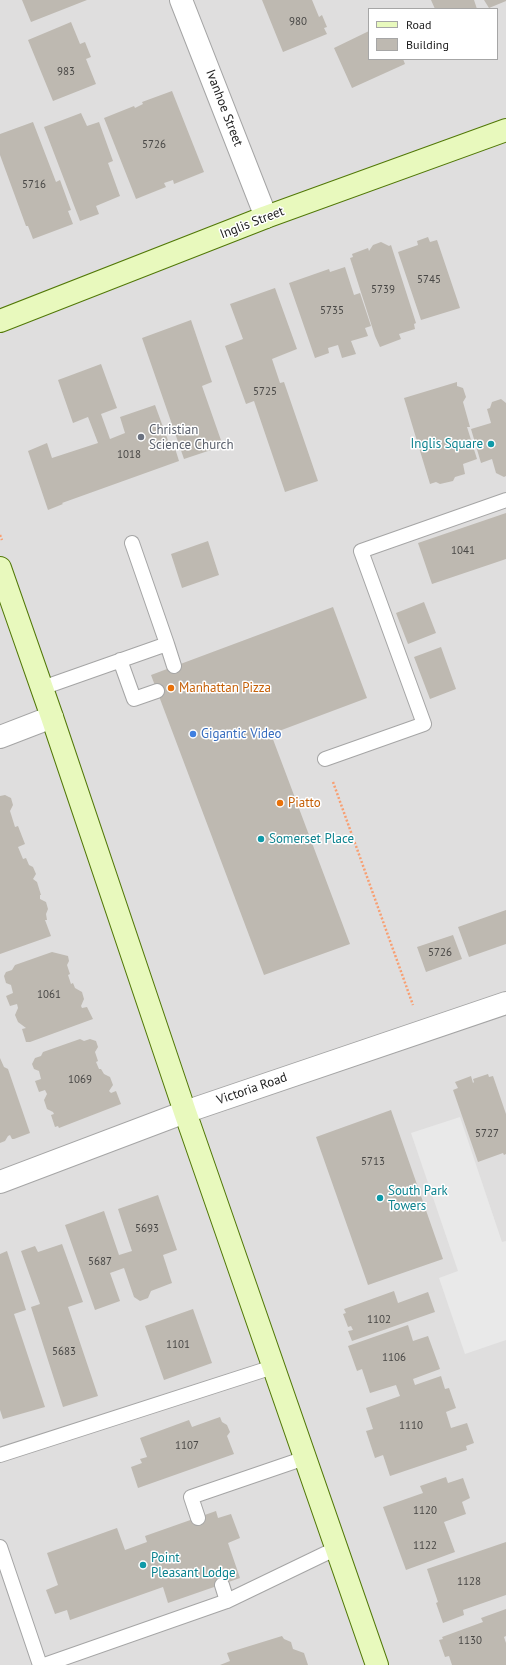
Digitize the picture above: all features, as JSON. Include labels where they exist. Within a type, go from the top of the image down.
[{"type":"street","name":"Ivanhoe Street","points":[[181,0],[266,217]]},
{"type":"street","name":"Inglis Street","points":[[0,321],[266,217],[506,130]]},
{"type":"street","points":[[0,568],[52,717],[185,1112],[377,1665]]},
{"type":"street","points":[[0,737],[52,717]]},
{"type":"street","name":"Victoria Road","points":[[0,1182],[185,1112],[506,1003]]},
{"type":"lane","points":[[325,759],[424,724],[361,551],[506,500]]},
{"type":"lane","points":[[132,544],[174,666]]},
{"type":"lane","points":[[42,688],[167,644]]},
{"type":"lane","points":[[120,660],[134,699],[157,691]]},
{"type":"lane","points":[[0,1455],[273,1367]]},
{"type":"lane","points":[[198,1518],[191,1497],[305,1458]]},
{"type":"lane","points":[[0,1547],[40,1665]]},
{"type":"lane","points":[[44,1665],[227,1601],[337,1548]]},
{"type":"lane","points":[[222,1585],[227,1601]]},
{"type":"path","points":[[325,759],[423,1032]]},
{"type":"shaded area","points":[[0,0],[506,0],[506,1665],[0,1665]]},
{"type":"shaded area","points":[[460,1117],[502,1242],[506,1241],[506,1340],[465,1354],[439,1278],[458,1271],[411,1133]]},
{"type":"building","points":[[22,0],[87,0],[31,22]]},
{"type":"building","points":[[262,0],[312,0],[319,17],[322,15],[327,27],[324,28],[327,34],[283,52]]},
{"type":"building","points":[[431,0],[474,0],[477,8],[435,8]]},
{"type":"building","points":[[484,0],[506,0],[506,1],[489,8]]},
{"type":"building","points":[[71,22],[80,44],[85,42],[91,57],[86,59],[96,84],[53,101],[28,40]]},
{"type":"building","points":[[368,31],[368,60],[403,60],[405,64],[352,88],[334,48]]},
{"type":"building","points":[[172,91],[204,172],[174,184],[173,180],[164,183],[166,187],[136,199],[104,118],[134,106],[135,108],[143,104],[142,102]]},
{"type":"building","points":[[81,113],[87,126],[99,122],[113,161],[108,163],[120,196],[96,206],[99,214],[80,221],[44,127]]},
{"type":"building","points":[[33,122],[56,182],[60,180],[71,210],[68,211],[73,224],[33,239],[28,226],[26,226],[0,155],[0,134]]},
{"type":"building","points":[[428,237],[430,242],[437,240],[460,308],[421,320],[398,252],[418,245],[417,241]]},
{"type":"building","points":[[381,242],[389,246],[391,245],[416,323],[414,324],[415,329],[399,334],[401,339],[380,347],[375,336],[350,258],[353,257],[352,254],[368,248],[369,251],[373,245]]},
{"type":"building","points":[[345,267],[354,295],[360,293],[371,326],[365,328],[368,336],[351,341],[356,354],[342,358],[338,345],[328,348],[329,353],[315,358],[289,283],[329,269],[330,272]]},
{"type":"building","points":[[275,288],[297,349],[272,359],[280,383],[284,382],[318,481],[285,492],[254,401],[246,404],[225,346],[243,339],[230,304]]},
{"type":"building","points":[[191,320],[212,382],[202,386],[223,446],[184,459],[142,338]]},
{"type":"building","name":"Christian Science Church","points":[[101,364],[117,408],[101,414],[110,439],[125,433],[120,417],[155,405],[170,446],[174,445],[179,461],[62,503],[63,504],[48,510],[28,451],[47,443],[52,458],[98,443],[88,417],[73,423],[58,380]]},
{"type":"building","points":[[457,382],[457,386],[463,388],[466,397],[463,402],[470,427],[467,427],[477,459],[463,464],[465,474],[455,477],[453,481],[440,484],[436,482],[430,484],[404,398]]},
{"type":"building","name":"Inglis Square","points":[[501,399],[506,403],[506,476],[504,477],[496,473],[492,459],[481,463],[471,429],[491,423],[487,409],[490,408],[492,402]]},
{"type":"building","points":[[506,513],[506,559],[432,584],[418,543]]},
{"type":"building","points":[[208,541],[219,575],[182,588],[171,554]]},
{"type":"building","points":[[424,602],[436,633],[408,644],[396,613]]},
{"type":"building","name":"Somerset Place","points":[[333,607],[367,698],[271,734],[350,944],[264,975],[151,675]]},
{"type":"building","points":[[441,647],[456,689],[430,699],[414,657]]},
{"type":"building","points":[[5,795],[11,798],[13,805],[10,811],[15,827],[18,826],[25,844],[18,847],[23,859],[26,858],[29,865],[33,867],[36,874],[33,879],[37,882],[41,895],[40,899],[46,902],[48,909],[46,914],[47,920],[45,920],[51,936],[0,954],[0,796]]},
{"type":"building","points":[[506,910],[506,944],[469,957],[458,927]]},
{"type":"building","points":[[453,935],[462,959],[426,972],[417,947]]},
{"type":"building","points":[[52,952],[68,956],[69,961],[67,965],[70,974],[68,975],[71,984],[73,983],[75,988],[82,992],[84,999],[81,1006],[82,1008],[87,1007],[93,1019],[30,1042],[26,1042],[22,1029],[26,1028],[18,1022],[15,1015],[18,1008],[17,1004],[10,1006],[6,996],[13,993],[11,985],[6,983],[4,976],[6,972],[12,970],[15,965]]},
{"type":"building","points":[[80,1039],[84,1041],[90,1039],[96,1041],[98,1047],[95,1052],[98,1061],[96,1062],[99,1069],[110,1077],[113,1085],[109,1091],[111,1093],[116,1091],[121,1104],[59,1128],[58,1126],[55,1127],[51,1115],[54,1114],[47,1109],[44,1100],[47,1094],[45,1090],[39,1092],[35,1081],[41,1079],[39,1071],[34,1069],[32,1064],[35,1058],[41,1056],[43,1052]]},
{"type":"building","points":[[0,1058],[4,1067],[8,1069],[30,1133],[14,1139],[12,1139],[10,1135],[5,1141],[0,1143]]},
{"type":"building","points":[[488,1074],[489,1077],[493,1076],[506,1114],[506,1154],[504,1155],[503,1153],[478,1162],[453,1090],[458,1088],[455,1082],[471,1076],[473,1083],[473,1079]]},
{"type":"building","name":"South Park Towers","points":[[391,1110],[443,1259],[368,1285],[316,1137]]},
{"type":"building","points":[[158,1195],[177,1250],[163,1255],[172,1283],[151,1291],[148,1298],[140,1301],[134,1297],[124,1268],[110,1273],[120,1301],[95,1310],[65,1225],[104,1211],[119,1255],[132,1251],[118,1209]]},
{"type":"building","points":[[62,1244],[83,1302],[68,1307],[98,1396],[63,1407],[31,1307],[40,1304],[21,1251],[35,1246],[38,1252]]},
{"type":"building","points":[[7,1251],[26,1310],[14,1314],[45,1407],[3,1419],[0,1410],[0,1254]]},
{"type":"building","points":[[394,1291],[398,1303],[428,1292],[435,1312],[352,1341],[348,1331],[353,1330],[351,1326],[348,1327],[343,1314],[346,1313],[344,1309]]},
{"type":"building","points":[[193,1309],[212,1363],[164,1380],[145,1326]]},
{"type":"building","points":[[408,1325],[413,1341],[428,1336],[440,1369],[413,1379],[415,1385],[441,1376],[445,1389],[449,1388],[456,1408],[446,1412],[451,1428],[467,1423],[474,1443],[466,1446],[467,1450],[390,1476],[383,1455],[375,1458],[366,1431],[373,1429],[366,1408],[400,1396],[396,1385],[370,1393],[362,1369],[357,1371],[348,1346]]},
{"type":"building","points":[[220,1417],[222,1422],[227,1425],[230,1432],[227,1436],[234,1454],[138,1488],[131,1467],[142,1463],[140,1459],[147,1457],[140,1438],[189,1420],[192,1427]]},
{"type":"building","points":[[446,1477],[448,1483],[463,1478],[470,1498],[462,1502],[466,1514],[444,1522],[455,1552],[406,1570],[383,1507],[423,1493],[420,1486]]},
{"type":"building","name":"Point Pleasant Lodge","points":[[216,1511],[218,1518],[231,1514],[240,1538],[228,1543],[240,1578],[168,1603],[163,1587],[70,1620],[67,1610],[55,1614],[46,1590],[58,1585],[47,1553],[117,1528],[125,1550],[147,1542],[145,1536]]},
{"type":"building","points":[[506,1542],[506,1595],[463,1610],[464,1615],[443,1623],[427,1569]]},
{"type":"building","points":[[506,1609],[506,1636],[504,1637],[506,1643],[506,1665],[452,1665],[449,1656],[445,1657],[439,1640],[443,1639],[442,1637],[483,1622],[481,1618]]},
{"type":"building","points":[[282,1636],[284,1639],[291,1642],[293,1649],[304,1653],[308,1665],[220,1665],[230,1661],[227,1653]]},
{"type":"place","name":"Christian Science Church","points":[[141,437]]},
{"type":"place","name":"Inglis Square","points":[[491,444]]},
{"type":"place","name":"Manhattan Pizza","points":[[171,688]]},
{"type":"place","name":"Gigantic Video","points":[[193,734]]},
{"type":"place","name":"Piatto","points":[[280,803]]},
{"type":"place","name":"Somerset Place","points":[[261,839]]},
{"type":"place","name":"South Park Towers","points":[[380,1198]]},
{"type":"place","name":"Point Pleasant Lodge","points":[[143,1565]]}]
